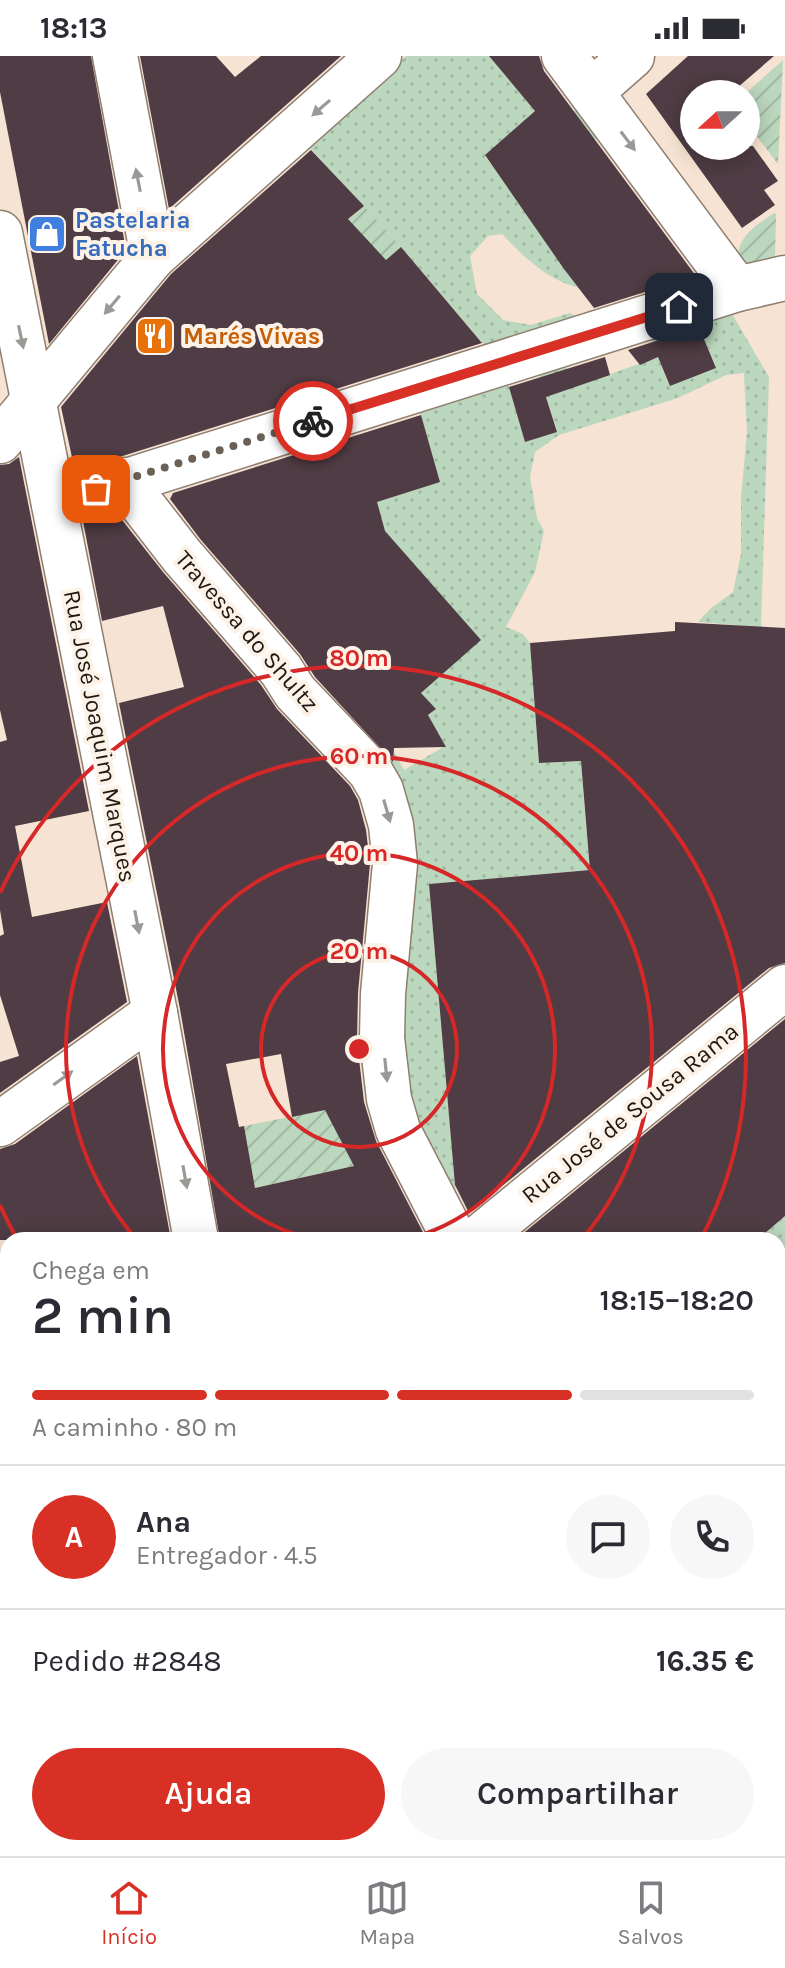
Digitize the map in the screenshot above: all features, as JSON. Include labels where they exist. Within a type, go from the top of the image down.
[{"type":"street","points":[[115,56],[153,257]]},
{"type":"street","points":[[0,441],[153,257],[379,56]]},
{"type":"street","points":[[564,56],[737,289]]},
{"type":"street","points":[[591,92],[632,56]]},
{"type":"street","name":"Rua José Joaquim Marques","points":[[0,233],[155,1013],[195,1232]]},
{"type":"street","points":[[54,504],[737,289],[785,278]]},
{"type":"street","name":"Travessa do Shultz","points":[[123,480],[197,558],[295,692],[370,771],[381,790],[391,825],[395,864],[383,994],[382,1038],[389,1099],[398,1130],[451,1232]]},
{"type":"street","name":"Rua José de Sousa Rama","points":[[486,1232],[785,987]]},
{"type":"street","points":[[0,1124],[155,1013]]},
{"type":"green space","points":[[406,56],[489,56],[535,111],[485,156],[492,166],[581,106],[602,134],[514,195],[579,288],[546,273],[502,234],[488,236],[470,256],[477,294],[503,320],[531,325],[570,313],[581,319],[486,347],[401,247],[307,145]]},
{"type":"green space","points":[[783,60],[778,164],[760,140],[760,81]]},
{"type":"green space","points":[[364,206],[401,247],[376,269],[343,223]]},
{"type":"green space","points":[[774,213],[775,258],[745,266],[738,257],[741,243],[750,231]]},
{"type":"green space","points":[[731,312],[769,377],[761,627],[698,622],[733,592],[741,554],[741,499],[747,432],[744,373],[726,375],[678,398],[559,435],[535,452],[530,477],[537,518],[544,531],[535,572],[506,627],[523,634],[530,643],[539,763],[581,761],[590,870],[429,884],[459,1229],[414,1147],[374,762],[393,750],[404,770],[445,746],[415,726],[435,710],[421,693],[461,657],[367,511],[377,502],[440,481],[419,409],[508,382],[525,442],[557,431],[539,373],[566,365],[574,387],[658,357],[670,386],[716,367],[700,330],[655,350],[652,339]]},
{"type":"green space","points":[[335,1108],[333,1125],[354,1166],[255,1188],[244,1126]]},
{"type":"green space","points":[[785,1216],[785,1232],[766,1232]]},
{"type":"building","points":[[0,56],[91,56],[126,250],[49,344],[0,92]]},
{"type":"building","points":[[140,56],[216,56],[235,77],[261,56],[341,56],[169,209]]},
{"type":"building","points":[[489,56],[539,56],[544,71],[696,276],[594,308],[485,155],[535,111]]},
{"type":"building","points":[[688,56],[774,56],[746,80],[680,80],[680,141],[646,94]]},
{"type":"building","points":[[311,150],[364,206],[348,219],[386,260],[401,247],[482,343],[75,471],[61,407],[171,274]]},
{"type":"building","points":[[760,156],[778,181],[764,190],[775,205],[742,228],[693,160],[760,160]]},
{"type":"building","points":[[699,327],[716,368],[670,386],[658,357],[640,365],[628,350]]},
{"type":"building","points":[[605,357],[610,375],[546,397],[557,432],[525,442],[509,387]]},
{"type":"building","points":[[421,415],[440,482],[377,502],[385,531],[481,640],[421,693],[436,709],[428,715],[446,747],[394,748],[393,762],[315,677],[300,654],[201,540],[170,499],[173,493]]},
{"type":"building","points":[[19,457],[89,811],[15,826],[32,917],[107,902],[127,1002],[0,1093],[0,1062],[19,1056],[0,995],[0,936],[4,934],[0,910],[0,742],[7,740],[0,710],[0,465],[9,464]]},
{"type":"building","points":[[115,511],[163,572],[261,685],[277,709],[350,786],[358,800],[370,864],[358,993],[357,1041],[364,1102],[376,1141],[423,1232],[219,1232],[180,1009],[119,703],[184,687],[163,606],[102,621],[83,521]],"holes":[[[281,1054],[292,1117],[325,1110],[354,1166],[255,1188],[244,1126],[239,1127],[226,1064]]]},
{"type":"building","points":[[675,622],[785,628],[785,963],[769,968],[469,1213],[455,1185],[429,884],[590,870],[581,761],[539,763],[530,643],[675,631]]},
{"type":"building","points":[[785,1019],[785,1216],[766,1232],[525,1232]]},
{"type":"building","points":[[137,1056],[170,1232],[0,1232],[0,1149],[15,1144]]},
{"type":"way so far","points":[[96,489],[313,421]]},
{"type":"place","name":"Pastelaria Fatucha","points":[[47,234]]},
{"type":"place","name":"Marés Vivas","points":[[155,336]]},
{"type":"route","points":[[313,421],[679,307]]}]
